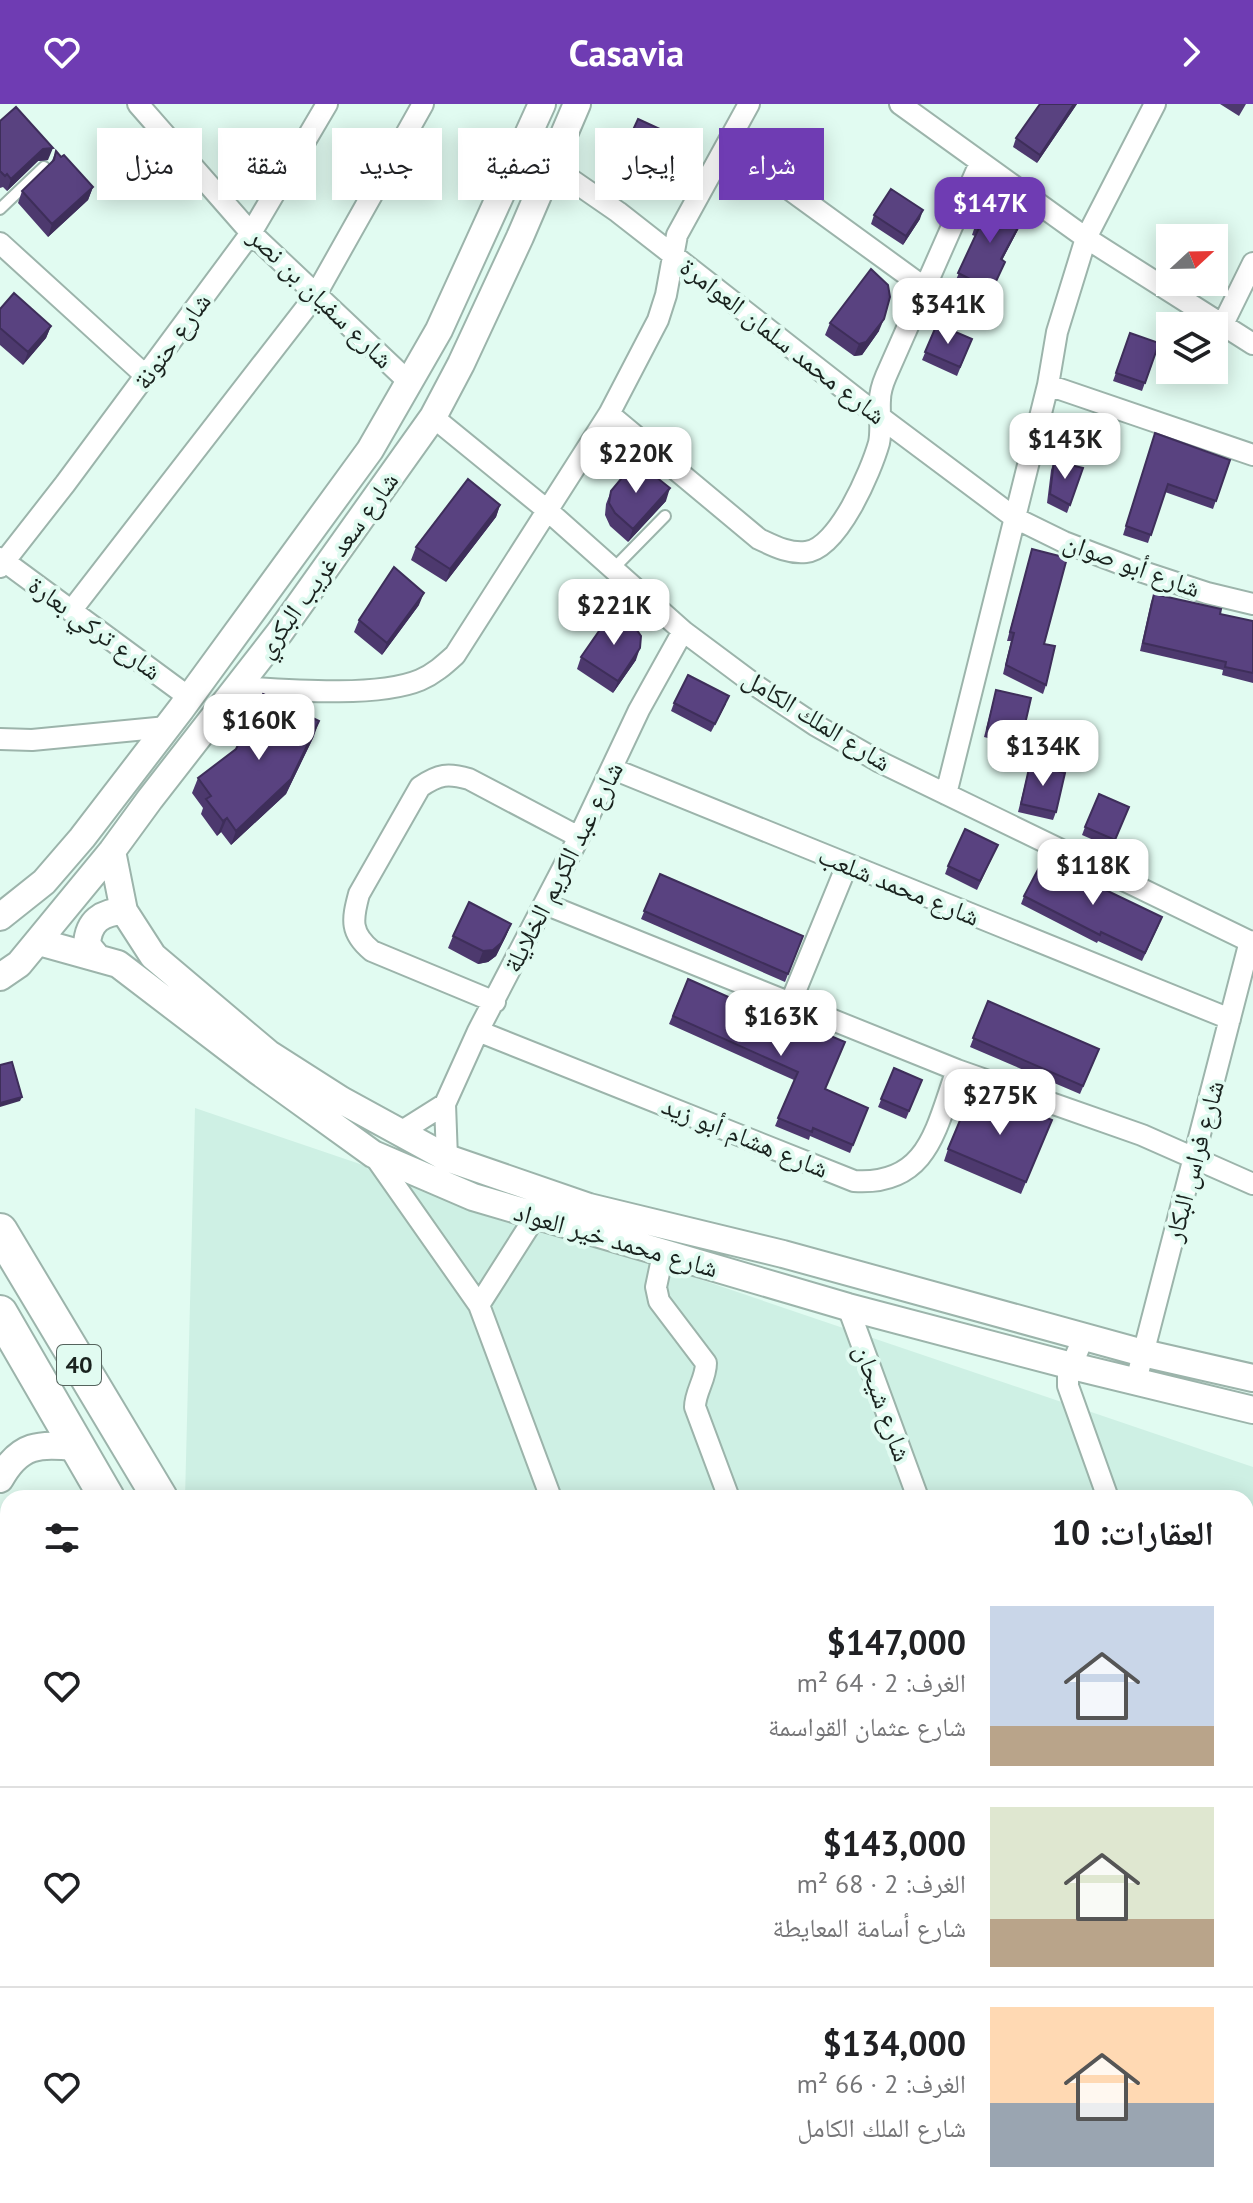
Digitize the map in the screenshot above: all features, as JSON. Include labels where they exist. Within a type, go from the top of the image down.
[{"type":"highway","name":"40","points":[[0,1231],[155,1490]]},
{"type":"highway","name":"40","points":[[0,1313],[102,1490]]},
{"type":"street","name":"شارع سفيان بن نصر","points":[[138,104],[251,233],[410,383]]},
{"type":"street","name":"شارع حنونة","points":[[2,562],[146,376],[251,233],[327,104]]},
{"type":"street","points":[[71,611],[315,296],[423,104]]},
{"type":"street","name":"شارع سعد غريب البكري","points":[[0,917],[44,882],[82,838],[190,698],[370,450],[439,330],[542,104]]},
{"type":"street","name":"شارع سعد غريب البكري","points":[[566,128],[577,104]]},
{"type":"street","points":[[736,128],[749,104]]},
{"type":"street","points":[[900,104],[1086,238],[1204,312]]},
{"type":"street","points":[[946,794],[1048,385],[1057,332],[1086,238],[1155,104]]},
{"type":"street","points":[[237,687],[307,691],[378,689],[418,681],[437,671],[455,655],[609,414],[658,320],[677,235],[719,159]]},
{"type":"street","points":[[609,414],[759,539],[796,552],[819,548],[830,539],[865,480],[879,440],[880,396],[886,376],[980,163]]},
{"type":"street","name":"شارع محمد سلمان العوامرة","points":[[579,186],[1015,518]]},
{"type":"street","name":"شارع سعد غريب البكري","points":[[0,977],[19,964],[39,942],[112,851],[298,608],[433,417],[461,364],[535,200]]},
{"type":"street","points":[[804,200],[925,288]]},
{"type":"street","points":[[2,249],[146,376]]},
{"type":"street","points":[[1228,314],[1253,263]]},
{"type":"street","points":[[1228,327],[1253,344]]},
{"type":"street","points":[[1048,385],[1253,455]]},
{"type":"street","name":"شارع الملك الكامل","points":[[433,417],[547,510],[683,631],[815,725],[880,762],[1251,942]]},
{"type":"street","name":"شارع أبو صوان","points":[[1015,518],[1064,542],[1137,570],[1253,604]]},
{"type":"street","name":"شارع تركي بعارة","points":[[2,562],[190,698]]},
{"type":"street","name":"شارع عبد الكريم الخلايلة","points":[[447,1158],[445,1104],[478,1031],[613,769],[639,710],[683,631]]},
{"type":"street","points":[[0,739],[32,740],[167,727]]},
{"type":"street","name":"شارع محمد شلعب","points":[[613,769],[1230,1019]]},
{"type":"street","points":[[495,1002],[372,951],[360,942],[355,931],[354,914],[359,894],[420,787],[436,776],[450,773],[469,779],[579,837]]},
{"type":"street","name":"شارع محمد خير العواد","points":[[112,851],[124,911],[153,956],[269,1054],[399,1133],[447,1158],[589,1207],[798,1258],[1143,1353],[1253,1378]]},
{"type":"street","points":[[790,1004],[847,865]]},
{"type":"street","points":[[545,904],[957,1070],[1142,1135],[1253,1184]]},
{"type":"street","points":[[96,956],[87,945],[92,925],[107,912],[124,911]]},
{"type":"street","name":"شارع محمد خير العواد","points":[[39,942],[118,964],[373,1154],[473,1197],[848,1307],[1253,1410]]},
{"type":"street","name":"شارع فراس البكار","points":[[1136,1381],[1251,942]]},
{"type":"street","name":"شارع هشام أبو زيد","points":[[478,1031],[854,1181],[878,1183],[916,1163],[930,1144],[957,1070]]},
{"type":"street","points":[[399,1133],[445,1104]]},
{"type":"street","points":[[373,1154],[479,1305],[548,1490]]},
{"type":"street","points":[[479,1305],[535,1217]]},
{"type":"street","points":[[663,1254],[656,1287],[659,1301],[706,1363],[695,1407],[726,1490]]},
{"type":"street","name":"شارع شيحان","points":[[848,1307],[915,1490]]},
{"type":"street","points":[[1084,1336],[1068,1374],[1068,1386],[1105,1490]]},
{"type":"street","points":[[0,1479],[11,1461],[24,1451],[37,1446],[76,1447]]},
{"type":"lane","points":[[0,209],[44,167]]},
{"type":"lane","points":[[613,569],[665,516]]},
{"type":"shaded area","points":[[195,1108],[1253,1467],[1253,1490],[185,1490]]},
{"type":"building","points":[[1040,104],[1074,104],[1040,155],[1016,138]]},
{"type":"building","points":[[16,107],[53,148],[43,149],[11,179],[0,171],[0,121]]},
{"type":"building","points":[[638,119],[658,128],[634,128]]},
{"type":"building","points":[[56,151],[61,157],[64,155],[93,187],[52,224],[22,191],[54,160]]},
{"type":"building","points":[[891,189],[923,210],[906,236],[874,215]]},
{"type":"building","points":[[990,199],[1023,218],[1001,259],[1005,262],[992,290],[958,273],[979,228],[975,226]]},
{"type":"building","points":[[871,269],[888,285],[890,297],[884,319],[866,342],[859,344],[830,323]]},
{"type":"building","points":[[14,293],[51,326],[28,352],[0,328],[0,309]]},
{"type":"building","points":[[937,324],[972,339],[960,367],[925,352]]},
{"type":"building","points":[[1130,333],[1156,342],[1156,352],[1145,383],[1116,373]]},
{"type":"building","points":[[1155,433],[1230,460],[1216,501],[1168,484],[1151,535],[1126,526]]},
{"type":"building","points":[[636,461],[670,488],[633,529],[609,503],[611,491]]},
{"type":"building","points":[[1054,461],[1083,468],[1070,505],[1050,494]]},
{"type":"building","points":[[468,479],[500,505],[450,569],[416,547]]},
{"type":"building","points":[[1032,549],[1067,558],[1044,644],[1055,646],[1046,685],[1006,665],[1014,633],[1010,632]]},
{"type":"building","points":[[394,567],[424,593],[387,643],[359,620]]},
{"type":"building","points":[[1154,594],[1221,609],[1220,614],[1253,621],[1253,673],[1225,667],[1226,662],[1143,643]]},
{"type":"building","points":[[613,611],[634,626],[641,636],[640,648],[618,681],[581,657]]},
{"type":"building","points":[[688,675],[729,696],[715,724],[674,703]]},
{"type":"building","points":[[996,690],[1031,698],[1022,737],[987,729]]},
{"type":"building","points":[[263,694],[319,721],[291,779],[236,831],[227,818],[223,821],[206,799],[211,796],[198,778],[236,749]]},
{"type":"building","points":[[1030,764],[1065,773],[1056,812],[1021,804]]},
{"type":"building","points":[[1099,794],[1129,807],[1115,840],[1085,827]]},
{"type":"building","points":[[965,829],[998,845],[980,881],[948,866]]},
{"type":"building","points":[[1043,860],[1162,917],[1145,953],[1101,932],[1100,935],[1024,896]]},
{"type":"building","points":[[660,874],[803,936],[788,974],[644,911]]},
{"type":"building","points":[[469,902],[511,924],[501,943],[493,950],[483,951],[453,936]]},
{"type":"building","points":[[688,979],[809,1033],[812,1028],[845,1042],[825,1089],[868,1108],[853,1145],[813,1128],[812,1132],[778,1118],[798,1072],[673,1016]]},
{"type":"building","points":[[988,1001],[1099,1049],[1083,1086],[973,1038]]},
{"type":"building","points":[[12,1062],[22,1097],[0,1103],[0,1065]]},
{"type":"building","points":[[894,1068],[922,1080],[909,1111],[881,1099]]},
{"type":"building","points":[[971,1094],[1016,1113],[1019,1106],[1052,1120],[1026,1182],[948,1149]]}]
